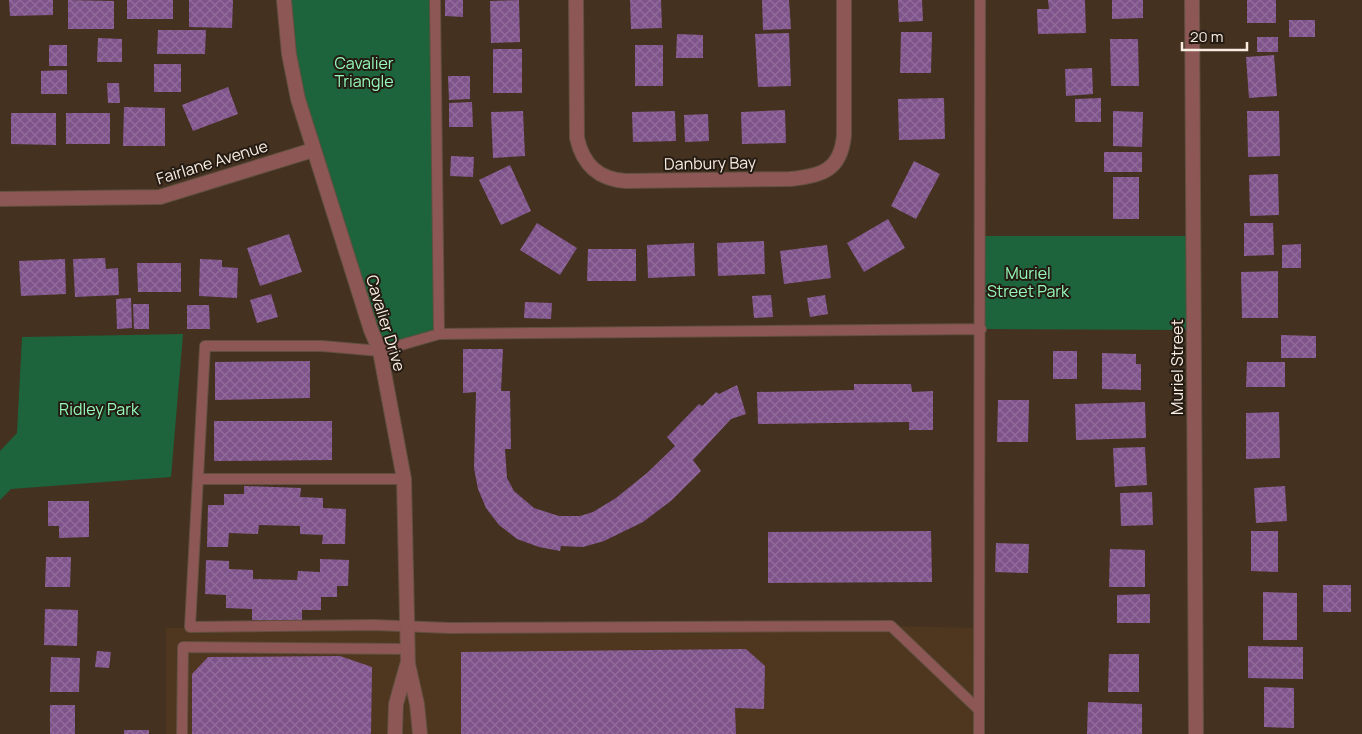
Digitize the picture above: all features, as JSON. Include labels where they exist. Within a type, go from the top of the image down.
[{"type":"street","name":"Cavalier Drive","points":[[284,0],[288,54],[298,99],[371,330],[380,351],[404,479],[407,649],[408,664],[417,704],[420,734]]},
{"type":"street","name":"Danbury Bay","points":[[576,0],[577,138],[580,151],[593,171],[613,180],[636,181],[790,180],[812,177],[834,165],[840,156],[844,135],[844,0]]},
{"type":"street","name":"Muriel Street","points":[[1192,0],[1196,734]]},
{"type":"street","name":"Fairlane Avenue","points":[[0,199],[160,197],[313,150]]},
{"type":"street","name":"Cavalier Drive","points":[[395,734],[396,704],[408,664]]},
{"type":"lane","points":[[435,0],[438,334]]},
{"type":"lane","points":[[979,734],[980,0]]},
{"type":"lane","points":[[979,710],[890,626],[407,628],[374,625],[190,627],[204,346],[322,346],[380,351],[438,334],[981,329]]},
{"type":"lane","points":[[198,478],[404,479]]},
{"type":"lane","points":[[182,734],[183,647],[407,649]]},
{"type":"shaded area","points":[[891,626],[980,628],[979,734],[403,734],[407,668],[395,734],[166,734],[166,628]]},
{"type":"green space","name":"Cavalier Triangle","points":[[284,0],[435,0],[439,334],[380,351],[313,150]]},
{"type":"green space","name":"Muriel Street Park","points":[[980,236],[1193,236],[1194,330],[981,329]]},
{"type":"green space","name":"Ridley Park","points":[[183,334],[171,477],[11,489],[0,500],[0,451],[17,433],[22,337]]},
{"type":"building","points":[[9,0],[53,0],[53,15],[10,16]]},
{"type":"building","points":[[68,0],[114,1],[114,29],[68,29]]},
{"type":"building","points":[[127,0],[173,0],[173,19],[127,19]]},
{"type":"building","points":[[189,0],[233,0],[232,28],[189,27]]},
{"type":"building","points":[[445,0],[463,0],[463,17],[445,16]]},
{"type":"building","points":[[519,0],[520,42],[491,43],[490,1]]},
{"type":"building","points":[[630,0],[661,0],[662,28],[631,29]]},
{"type":"building","points":[[762,0],[789,0],[791,29],[763,30]]},
{"type":"building","points":[[898,0],[922,0],[923,21],[899,22]]},
{"type":"building","points":[[1048,0],[1085,0],[1086,33],[1038,34],[1037,9],[1049,9]]},
{"type":"building","points":[[1112,0],[1143,0],[1143,18],[1112,19]]},
{"type":"building","points":[[1247,0],[1276,0],[1276,23],[1247,23]]},
{"type":"building","points":[[1289,20],[1315,20],[1315,37],[1289,37]]},
{"type":"building","points":[[158,30],[206,30],[205,54],[157,54]]},
{"type":"building","points":[[901,32],[932,32],[931,73],[900,73]]},
{"type":"building","points":[[789,33],[791,86],[758,87],[755,34]]},
{"type":"building","points":[[677,34],[703,35],[703,58],[676,58]]},
{"type":"building","points":[[1257,37],[1278,37],[1278,52],[1257,52]]},
{"type":"building","points":[[98,38],[122,39],[122,62],[97,62]]},
{"type":"building","points":[[1110,39],[1138,39],[1139,86],[1111,86]]},
{"type":"building","points":[[49,45],[67,45],[67,66],[49,66]]},
{"type":"building","points":[[635,45],[663,45],[663,86],[635,86]]},
{"type":"building","points":[[493,49],[522,49],[522,93],[493,93]]},
{"type":"building","points":[[1274,55],[1277,96],[1249,98],[1246,57]]},
{"type":"building","points":[[154,64],[181,64],[181,92],[154,92]]},
{"type":"building","points":[[1092,68],[1093,94],[1066,96],[1065,69]]},
{"type":"building","points":[[67,70],[67,94],[41,94],[41,71]]},
{"type":"building","points":[[448,76],[470,76],[470,99],[449,100]]},
{"type":"building","points":[[107,83],[119,83],[120,103],[108,103]]},
{"type":"building","points":[[228,87],[238,114],[193,131],[182,105]]},
{"type":"building","points":[[944,98],[945,139],[899,140],[898,99]]},
{"type":"building","points":[[1101,98],[1101,122],[1075,122],[1075,99]]},
{"type":"building","points":[[472,102],[473,127],[449,127],[449,103]]},
{"type":"building","points":[[124,107],[165,108],[165,146],[123,146]]},
{"type":"building","points":[[785,110],[786,143],[742,144],[741,112]]},
{"type":"building","points":[[523,111],[525,156],[493,158],[491,112]]},
{"type":"building","points":[[675,111],[676,141],[633,142],[632,112]]},
{"type":"building","points":[[1113,111],[1143,112],[1142,147],[1113,146]]},
{"type":"building","points":[[1247,111],[1279,111],[1280,156],[1248,157]]},
{"type":"building","points":[[11,113],[56,113],[56,145],[11,144]]},
{"type":"building","points":[[66,113],[110,113],[110,144],[66,144]]},
{"type":"building","points":[[708,114],[709,141],[685,142],[684,115]]},
{"type":"building","points":[[1104,152],[1142,152],[1142,172],[1104,172]]},
{"type":"building","points":[[451,156],[474,157],[473,177],[450,176]]},
{"type":"building","points":[[914,161],[940,174],[916,219],[891,206]]},
{"type":"building","points":[[510,165],[531,211],[501,225],[479,180]]},
{"type":"building","points":[[1278,174],[1279,215],[1250,216],[1249,175]]},
{"type":"building","points":[[1113,177],[1139,177],[1139,219],[1113,219]]},
{"type":"building","points":[[888,219],[905,248],[864,272],[847,243]]},
{"type":"building","points":[[537,223],[577,248],[560,275],[520,250]]},
{"type":"building","points":[[1244,223],[1273,223],[1274,255],[1244,256]]},
{"type":"building","points":[[289,234],[302,272],[260,286],[247,248]]},
{"type":"building","points":[[764,241],[765,274],[718,276],[717,243]]},
{"type":"building","points":[[694,243],[695,276],[648,278],[647,245]]},
{"type":"building","points":[[1301,244],[1301,268],[1282,268],[1282,245]]},
{"type":"building","points":[[827,245],[831,278],[784,284],[780,251]]},
{"type":"building","points":[[588,249],[636,249],[636,281],[587,281]]},
{"type":"building","points":[[105,258],[106,269],[118,268],[119,295],[75,297],[73,259]]},
{"type":"building","points":[[65,259],[66,294],[21,296],[19,261]]},
{"type":"building","points":[[200,259],[222,260],[222,267],[238,268],[237,298],[199,296]]},
{"type":"building","points":[[137,263],[181,263],[181,292],[138,292]]},
{"type":"building","points":[[1278,271],[1278,318],[1242,318],[1241,272]]},
{"type":"building","points":[[271,294],[278,317],[257,323],[250,300]]},
{"type":"building","points":[[771,295],[773,317],[754,318],[752,296]]},
{"type":"building","points":[[825,295],[828,314],[810,317],[807,298]]},
{"type":"building","points":[[131,298],[132,328],[117,329],[116,299]]},
{"type":"building","points":[[525,302],[552,303],[551,319],[524,318]]},
{"type":"building","points":[[133,304],[149,304],[149,329],[134,329]]},
{"type":"building","points":[[187,305],[209,305],[210,329],[187,329]]},
{"type":"building","points":[[1281,335],[1316,336],[1316,358],[1281,358]]},
{"type":"building","points":[[463,349],[503,349],[501,391],[510,391],[511,449],[505,449],[507,478],[514,491],[534,508],[559,516],[580,516],[593,512],[616,498],[647,473],[675,446],[667,437],[699,404],[702,406],[716,392],[719,394],[737,385],[746,414],[731,419],[693,460],[701,471],[672,500],[643,522],[604,541],[583,547],[561,546],[560,551],[539,547],[517,539],[499,525],[486,508],[478,489],[474,468],[476,392],[463,393]]},
{"type":"building","points":[[1053,351],[1077,351],[1077,379],[1053,379]]},
{"type":"building","points":[[1102,353],[1136,354],[1136,364],[1141,364],[1141,390],[1102,389]]},
{"type":"building","points":[[310,361],[310,398],[215,400],[215,362]]},
{"type":"building","points":[[1247,362],[1285,362],[1285,387],[1246,387]]},
{"type":"building","points":[[854,384],[911,384],[912,392],[933,391],[933,430],[909,430],[909,422],[758,424],[757,392],[854,390]]},
{"type":"building","points":[[998,400],[1029,400],[1028,442],[997,442]]},
{"type":"building","points":[[1145,402],[1146,438],[1076,440],[1075,404]]},
{"type":"building","points":[[1279,412],[1280,458],[1246,459],[1246,413]]},
{"type":"building","points":[[214,421],[332,421],[332,460],[214,461]]},
{"type":"building","points":[[1145,447],[1147,485],[1115,487],[1113,448]]},
{"type":"building","points":[[244,486],[301,488],[300,497],[323,498],[323,508],[346,509],[345,544],[322,544],[323,535],[300,534],[300,526],[259,525],[258,534],[229,533],[228,547],[207,547],[208,505],[224,505],[224,494],[244,494]]},
{"type":"building","points":[[1285,486],[1287,521],[1256,523],[1254,488]]},
{"type":"building","points":[[1152,492],[1153,525],[1121,526],[1120,493]]},
{"type":"building","points":[[48,501],[89,501],[89,537],[59,538],[59,526],[48,526]]},
{"type":"building","points":[[931,531],[932,582],[768,583],[768,532]]},
{"type":"building","points":[[1251,531],[1278,531],[1278,572],[1251,571]]},
{"type":"building","points":[[996,543],[1029,544],[1028,573],[995,572]]},
{"type":"building","points":[[1110,549],[1145,550],[1145,587],[1109,587]]},
{"type":"building","points":[[46,557],[71,557],[70,587],[45,587]]},
{"type":"building","points":[[320,559],[349,560],[348,586],[337,586],[337,597],[321,597],[321,610],[302,610],[302,622],[252,620],[252,609],[226,608],[226,595],[205,594],[206,560],[229,561],[229,569],[253,570],[253,579],[297,580],[298,571],[320,572]]},
{"type":"building","points":[[1323,585],[1351,585],[1351,612],[1323,612]]},
{"type":"building","points":[[1263,592],[1297,593],[1297,640],[1263,640]]},
{"type":"building","points":[[1150,594],[1150,623],[1117,623],[1117,595]]},
{"type":"building","points":[[45,609],[78,610],[77,646],[44,645]]},
{"type":"building","points":[[1248,646],[1303,647],[1303,679],[1248,678]]},
{"type":"building","points":[[746,649],[765,666],[764,709],[735,708],[736,734],[461,734],[461,652]]},
{"type":"building","points":[[97,651],[111,652],[109,668],[95,667]]},
{"type":"building","points":[[1109,654],[1139,654],[1139,692],[1108,692]]},
{"type":"building","points":[[340,656],[372,667],[371,734],[192,734],[192,674],[208,657]]},
{"type":"building","points":[[51,657],[80,658],[79,692],[50,692]]},
{"type":"building","points":[[1264,687],[1294,688],[1294,728],[1264,727]]},
{"type":"building","points":[[1088,702],[1142,704],[1142,734],[1087,734]]},
{"type":"building","points":[[50,705],[75,705],[75,734],[50,734]]},
{"type":"building","points":[[124,730],[149,730],[149,734],[124,734]]}]
